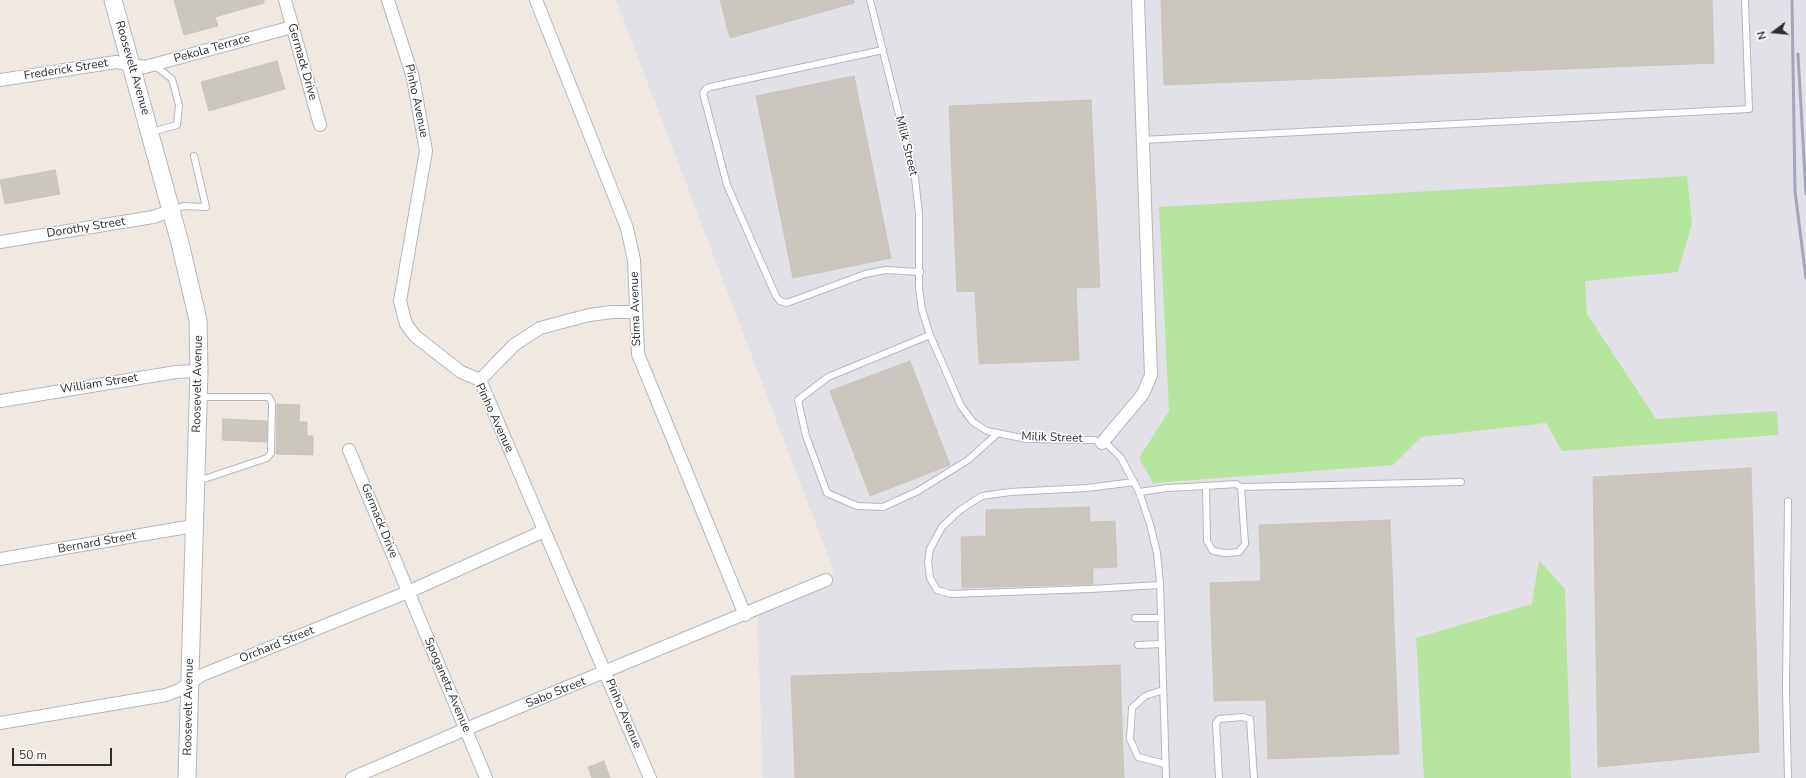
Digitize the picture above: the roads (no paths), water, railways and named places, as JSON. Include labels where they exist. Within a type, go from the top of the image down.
[{"type":"main road","name":"Roosevelt Avenue","points":[[113,0],[132,64],[170,211],[180,243],[195,306],[199,335],[199,397],[193,526],[187,778]]},
{"type":"street","name":"Germack Drive","points":[[285,0],[320,125]]},
{"type":"street","name":"Pinho Avenue","points":[[388,0],[413,78],[426,151],[400,301],[406,324],[415,336],[461,372],[480,380],[650,778]]},
{"type":"street","name":"Stima Avenue","points":[[536,0],[626,228],[634,260],[635,312],[638,354],[745,614]]},
{"type":"street","points":[[1102,443],[1143,394],[1151,375],[1138,0]]},
{"type":"street","name":"Pekola Terrace","points":[[132,64],[145,67],[154,65],[292,27]]},
{"type":"street","name":"Frederick Street","points":[[0,80],[116,62],[132,64]]},
{"type":"street","name":"Dorothy Street","points":[[0,242],[152,217],[170,211]]},
{"type":"street","points":[[480,380],[514,345],[540,328],[589,315],[612,312],[635,312]]},
{"type":"street","name":"William Street","points":[[0,401],[176,372],[199,371]]},
{"type":"street","name":"Germack Drive","points":[[349,450],[408,592]]},
{"type":"street","name":"Bernard Street","points":[[0,559],[193,526]]},
{"type":"street","name":"Orchard Street","points":[[0,723],[166,695],[179,690],[202,675],[408,592],[544,531]]},
{"type":"street","name":"Sabo Street","points":[[352,778],[466,729],[605,673],[826,580]]},
{"type":"street","name":"Spoganetz Avenue","points":[[408,592],[486,778]]},
{"type":"lane","name":"Milik Street","points":[[870,0],[915,178],[919,214],[920,272],[918,288],[922,310],[930,335],[961,406],[973,422],[986,431],[1027,439],[1094,440],[1108,445],[1121,458],[1139,492],[1150,524],[1157,553],[1160,585],[1166,778]]},
{"type":"lane","points":[[1142,140],[1749,109],[1745,0]]},
{"type":"lane","points":[[883,50],[710,87],[703,92],[727,185],[776,296],[780,301],[788,303],[865,274],[886,270],[920,272]]},
{"type":"lane","points":[[150,133],[177,126],[179,105],[172,79],[154,65]]},
{"type":"lane","points":[[170,211],[183,206],[206,207],[194,156]]},
{"type":"lane","points":[[930,335],[828,377],[798,400],[806,436],[827,493],[857,506],[884,507],[918,491],[968,460],[998,433]]},
{"type":"lane","points":[[196,481],[267,458],[271,453],[272,403],[269,396],[199,397]]},
{"type":"lane","points":[[1134,482],[1087,488],[1010,492],[982,496],[960,510],[942,527],[930,549],[928,562],[930,578],[937,590],[951,594],[1160,585]]},
{"type":"lane","points":[[1139,492],[1236,484],[1241,487],[1461,482]]},
{"type":"lane","points":[[1206,486],[1207,541],[1213,551],[1226,553],[1239,552],[1245,544],[1241,487]]},
{"type":"lane","points":[[1788,501],[1786,689],[1788,778]]},
{"type":"lane","points":[[1135,618],[1161,618]]},
{"type":"lane","points":[[1138,645],[1162,644]]},
{"type":"lane","points":[[1163,690],[1145,696],[1132,708],[1130,739],[1138,757],[1165,764]]},
{"type":"lane","points":[[1219,778],[1216,723],[1220,719],[1243,717],[1250,719],[1254,778]]},
{"type":"railway","points":[[1792,0],[1795,191],[1806,278]]},
{"type":"railway","points":[[1798,54],[1806,194]]}]
